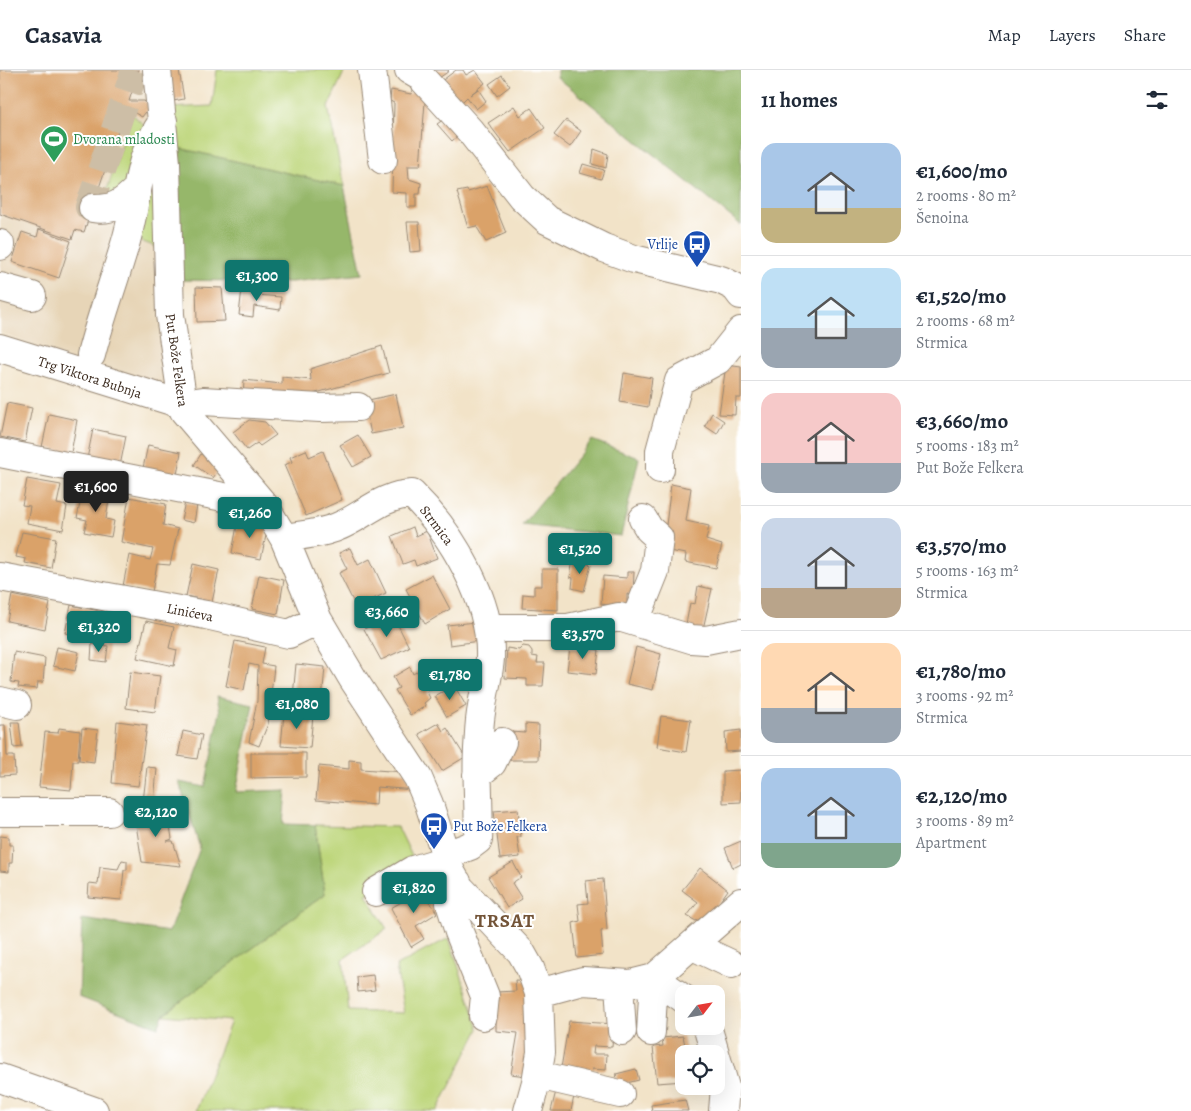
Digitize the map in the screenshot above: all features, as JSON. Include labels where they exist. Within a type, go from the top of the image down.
[{"type":"street","name":"Put Bože Felkera","points":[[157,70],[163,121],[170,315],[181,404],[190,420],[264,505],[284,538],[318,620],[353,679],[418,778],[429,804],[449,866],[521,952],[530,968],[538,993],[541,1052],[538,1075],[528,1111]]},
{"type":"street","points":[[372,70],[383,160]]},
{"type":"street","points":[[409,70],[421,77],[471,132],[522,197],[547,220],[604,248],[634,259],[706,275],[739,288]]},
{"type":"street","points":[[91,355],[101,315],[126,242],[143,157],[152,136],[163,121]]},
{"type":"street","points":[[93,208],[106,208],[118,205],[137,189]]},
{"type":"street","points":[[0,287],[32,296]]},
{"type":"street","points":[[660,469],[660,450],[679,381],[718,360],[741,331]]},
{"type":"street","name":"Trg Viktora Bubnja","points":[[0,348],[181,404]]},
{"type":"street","points":[[181,404],[202,401],[320,408],[358,407]]},
{"type":"street","points":[[0,453],[264,505]]},
{"type":"street","name":"Strmica","points":[[284,538],[339,526],[388,499],[412,494],[462,558],[482,603],[489,628],[489,677],[482,707],[477,775],[478,840],[449,866]]},
{"type":"street","points":[[635,621],[655,571],[659,538],[649,529],[643,519]]},
{"type":"street","name":"Linićeva","points":[[0,577],[206,615],[289,634],[318,620]]},
{"type":"street","points":[[489,628],[568,628],[619,618],[635,621],[691,639],[706,640],[741,633]]},
{"type":"street","points":[[477,775],[492,763],[502,742]]},
{"type":"street","points":[[0,812],[109,812]]},
{"type":"street","points":[[376,892],[413,870],[449,866],[450,903],[459,932],[485,996],[483,1016]]},
{"type":"street","points":[[538,993],[583,981],[630,984],[654,978],[693,946],[741,902]]},
{"type":"street","points":[[693,946],[732,964]]},
{"type":"street","points":[[654,978],[675,993]]},
{"type":"street","points":[[651,1032],[654,978]]},
{"type":"street","points":[[619,984],[622,1031]]},
{"type":"street","points":[[710,1035],[725,1086],[723,1111]]},
{"type":"street","points":[[538,1075],[620,1094]]},
{"type":"street","points":[[0,1078],[94,1111]]},
{"type":"shaded area","points":[[0,70],[150,70],[169,386],[162,393],[0,333]]},
{"type":"green space","points":[[217,70],[345,70],[328,107],[344,186],[174,147],[167,108],[212,106]]},
{"type":"green space","points":[[557,70],[741,70],[741,225],[557,77]]},
{"type":"green space","points":[[132,114],[144,125],[127,182],[103,202]]},
{"type":"green space","points":[[174,147],[344,186],[362,274],[291,282],[179,280]]},
{"type":"green space","points":[[154,154],[161,249],[131,237]]},
{"type":"green space","points":[[592,440],[639,458],[621,536],[522,525]]},
{"type":"green space","points":[[217,696],[253,704],[236,792],[286,790],[283,824],[315,825],[325,894],[163,1015],[158,1027],[79,997],[82,919],[169,932],[200,848],[179,782],[205,787],[220,712]]},
{"type":"green space","points":[[315,825],[398,827],[419,871],[366,894],[387,929],[343,959],[348,1011],[404,1013],[396,966],[449,938],[479,1029],[437,1111],[196,1111],[231,1021],[163,1015],[325,894]]},
{"type":"building","name":"Dvorana mladosti","points":[[0,70],[139,70],[129,101],[144,101],[147,103],[148,109],[142,117],[126,108],[84,232],[75,230],[72,239],[0,214]]},
{"type":"building","points":[[162,70],[179,70],[184,99],[168,102]]},
{"type":"building","points":[[425,70],[448,70],[449,71],[436,80]]},
{"type":"building","points":[[456,70],[463,70],[466,75],[475,70],[485,83],[470,95],[478,89],[486,101],[476,109],[467,97],[456,108],[435,86]]},
{"type":"building","points":[[502,75],[510,86],[497,96],[489,84]]},
{"type":"building","points":[[415,80],[426,89],[420,166],[408,166],[409,179],[421,183],[420,194],[416,194],[416,207],[407,207],[407,193],[392,192],[394,103],[390,101],[391,90],[411,94]]},
{"type":"building","points":[[514,106],[520,116],[531,108],[545,128],[510,152],[488,123]]},
{"type":"building","points":[[450,115],[463,131],[452,141],[437,124]]},
{"type":"building","points":[[566,120],[581,131],[570,147],[554,135]]},
{"type":"building","points":[[594,149],[608,154],[606,168],[592,164]]},
{"type":"building","points":[[583,164],[604,170],[601,179],[580,173]]},
{"type":"building","points":[[487,186],[506,233],[486,242],[476,226],[468,228],[457,192],[467,190],[468,192]]},
{"type":"building","points":[[407,222],[419,222],[421,251],[410,252]]},
{"type":"building","points":[[39,229],[71,241],[59,278],[12,262],[22,232],[37,237]]},
{"type":"building","points":[[196,287],[222,288],[225,321],[197,322]]},
{"type":"building","points":[[242,288],[257,290],[256,295],[281,297],[280,310],[254,306],[253,317],[239,315]]},
{"type":"building","points":[[382,346],[389,373],[312,394],[312,405],[243,399],[244,380],[282,384],[282,377],[311,380],[310,369]]},
{"type":"building","points":[[726,365],[741,367],[741,398],[736,398],[735,415],[719,414]]},
{"type":"building","points":[[624,373],[652,378],[648,407],[620,402]]},
{"type":"building","points":[[396,394],[403,428],[371,434],[364,401]]},
{"type":"building","points":[[7,403],[32,408],[25,442],[0,437]]},
{"type":"building","points":[[712,413],[724,421],[717,434],[705,426]]},
{"type":"building","points":[[49,414],[77,420],[71,453],[42,447]]},
{"type":"building","points":[[249,420],[265,422],[276,435],[260,446],[257,443],[247,450],[233,432]]},
{"type":"building","points":[[93,429],[126,436],[120,466],[87,459]]},
{"type":"building","points":[[358,435],[371,457],[353,467],[340,445]]},
{"type":"building","points":[[148,445],[181,452],[177,475],[143,468]]},
{"type":"building","points":[[306,450],[309,457],[323,451],[342,500],[306,516],[284,465],[292,462],[290,457]]},
{"type":"building","points":[[201,454],[221,467],[213,478],[194,465]]},
{"type":"building","points":[[27,479],[61,485],[57,504],[67,506],[63,530],[27,523],[30,506],[22,505]]},
{"type":"building","points":[[671,484],[691,488],[686,521],[709,526],[706,540],[722,545],[716,568],[685,562],[686,554],[663,550]]},
{"type":"building","points":[[83,489],[110,494],[106,519],[114,521],[111,537],[84,532],[87,520],[77,518]]},
{"type":"building","points":[[129,497],[166,504],[163,525],[178,529],[170,565],[157,564],[152,592],[123,586],[129,555],[150,560],[153,549],[121,542]]},
{"type":"building","points":[[185,502],[197,505],[194,523],[181,520]]},
{"type":"building","points":[[238,520],[268,526],[261,559],[232,553]]},
{"type":"building","points":[[413,527],[416,536],[427,531],[437,558],[416,566],[414,560],[403,564],[392,536]]},
{"type":"building","points":[[22,532],[56,538],[51,568],[25,563],[26,559],[16,557]]},
{"type":"building","points":[[350,548],[358,565],[370,559],[386,593],[356,607],[339,573],[347,569],[339,553]]},
{"type":"building","points":[[573,560],[591,565],[584,591],[572,588],[573,578],[570,577]]},
{"type":"building","points":[[193,564],[219,570],[212,602],[186,596]]},
{"type":"building","points":[[542,569],[558,569],[558,610],[522,608],[523,594],[534,595],[534,586],[542,586]]},
{"type":"building","points":[[627,572],[634,572],[633,595],[627,594],[627,604],[618,603],[617,606],[601,604],[603,576],[627,578]]},
{"type":"building","points":[[259,575],[284,580],[278,614],[252,609]]},
{"type":"building","points":[[432,575],[450,609],[425,624],[406,589]]},
{"type":"building","points":[[698,586],[712,589],[701,638],[684,635],[690,603],[695,604]]},
{"type":"building","points":[[12,595],[50,603],[45,629],[7,621]]},
{"type":"building","points":[[71,605],[104,612],[98,640],[65,633]]},
{"type":"building","points":[[393,615],[409,647],[381,660],[364,629]]},
{"type":"building","points":[[146,621],[174,627],[169,648],[177,650],[174,666],[137,658]]},
{"type":"building","points":[[476,622],[479,641],[450,645],[447,625]]},
{"type":"building","points":[[235,641],[265,647],[262,664],[274,666],[268,724],[259,746],[249,742],[257,701],[258,666],[249,664],[244,690],[226,686]]},
{"type":"building","points":[[92,644],[108,646],[106,662],[91,660]]},
{"type":"building","points":[[523,646],[529,647],[532,651],[532,656],[538,657],[537,663],[545,663],[543,686],[527,686],[527,679],[505,678],[507,648],[519,650]]},
{"type":"building","points":[[57,647],[79,652],[75,671],[53,666]]},
{"type":"building","points":[[570,647],[599,650],[596,674],[567,671]]},
{"type":"building","points":[[636,647],[661,654],[653,690],[627,684]]},
{"type":"building","points":[[14,652],[45,658],[43,682],[38,682],[37,689],[18,687],[19,683],[11,682]]},
{"type":"building","points":[[296,664],[325,667],[322,700],[293,697]]},
{"type":"building","points":[[449,664],[457,666],[453,683],[445,681]]},
{"type":"building","points":[[427,665],[438,685],[427,692],[430,698],[424,703],[426,706],[410,715],[395,690],[399,688],[393,677],[410,667],[413,674]]},
{"type":"building","points":[[130,672],[160,676],[155,712],[126,708]]},
{"type":"building","points":[[454,685],[466,706],[447,717],[435,696]]},
{"type":"building","points":[[284,713],[313,715],[310,748],[281,746]]},
{"type":"building","points":[[661,716],[691,720],[686,752],[657,747]]},
{"type":"building","points":[[117,721],[147,725],[138,786],[112,783]]},
{"type":"building","points":[[11,722],[19,722],[22,747],[14,748]]},
{"type":"building","points":[[438,723],[443,731],[447,728],[465,757],[442,771],[419,734]]},
{"type":"building","points":[[525,724],[539,725],[538,760],[510,760],[510,732],[525,733]]},
{"type":"building","points":[[0,725],[5,725],[7,756],[14,756],[15,775],[0,776]]},
{"type":"building","points":[[59,728],[80,731],[78,761],[73,761],[71,790],[39,787],[45,732],[58,733]]},
{"type":"building","points":[[82,728],[98,730],[94,762],[79,760]]},
{"type":"building","points":[[741,730],[741,751],[726,752],[725,732]]},
{"type":"building","points":[[183,731],[202,735],[197,759],[178,756]]},
{"type":"building","points":[[251,753],[306,753],[306,777],[251,778]]},
{"type":"building","points":[[349,760],[361,761],[361,769],[405,772],[415,790],[377,787],[376,805],[316,800],[319,766],[349,769]]},
{"type":"building","points":[[147,767],[157,768],[154,803],[143,802]]},
{"type":"building","points":[[741,770],[741,802],[723,803],[723,771]]},
{"type":"building","points":[[162,808],[164,819],[169,819],[172,839],[167,841],[173,841],[181,866],[142,862],[134,812]]},
{"type":"building","points":[[518,809],[521,837],[517,837],[520,857],[500,859],[494,811]]},
{"type":"building","points":[[0,836],[9,837],[9,845],[13,845],[12,863],[9,863],[9,872],[0,871]]},
{"type":"building","points":[[741,841],[741,864],[733,868],[725,848]]},
{"type":"building","points":[[122,860],[127,861],[127,870],[124,870],[121,900],[88,897],[89,883],[98,884],[100,867],[118,869]]},
{"type":"building","points":[[513,862],[521,877],[512,883],[522,899],[507,908],[488,877]]},
{"type":"building","points":[[700,868],[728,890],[712,912],[696,921],[687,916],[698,902],[682,890]]},
{"type":"building","points":[[603,879],[607,930],[601,931],[603,955],[577,958],[573,923],[580,921],[578,904],[588,903],[586,881]]},
{"type":"building","points":[[418,883],[437,913],[416,926],[424,939],[411,947],[391,908],[410,897],[406,891]]},
{"type":"building","points":[[373,975],[375,990],[358,992],[357,977]]},
{"type":"building","points":[[515,980],[531,981],[533,1077],[511,1074],[518,1033],[496,1031],[496,992],[516,991]]},
{"type":"building","points":[[569,1021],[614,1024],[612,1047],[594,1046],[593,1054],[607,1054],[606,1070],[592,1069],[591,1077],[560,1074]]},
{"type":"building","points":[[683,1036],[685,1045],[675,1045],[675,1082],[657,1083],[653,1047],[663,1046],[662,1038]]},
{"type":"building","points":[[636,1069],[639,1080],[618,1085],[616,1074]]},
{"type":"building","points":[[556,1091],[574,1096],[571,1111],[551,1111]]},
{"type":"building","points":[[685,1100],[688,1111],[652,1111],[651,1105]]},
{"type":"tunnel","points":[[93,208],[89,207],[135,70]]},
{"type":"place","name":"Dvorana mladosti","points":[[54,163]]},
{"type":"place","name":"Vrlije","points":[[697,268]]},
{"type":"place","name":"Put Bože Felkera","points":[[434,850]]},
{"type":"district","name":"TRSAT","points":[[505,920]]}]
